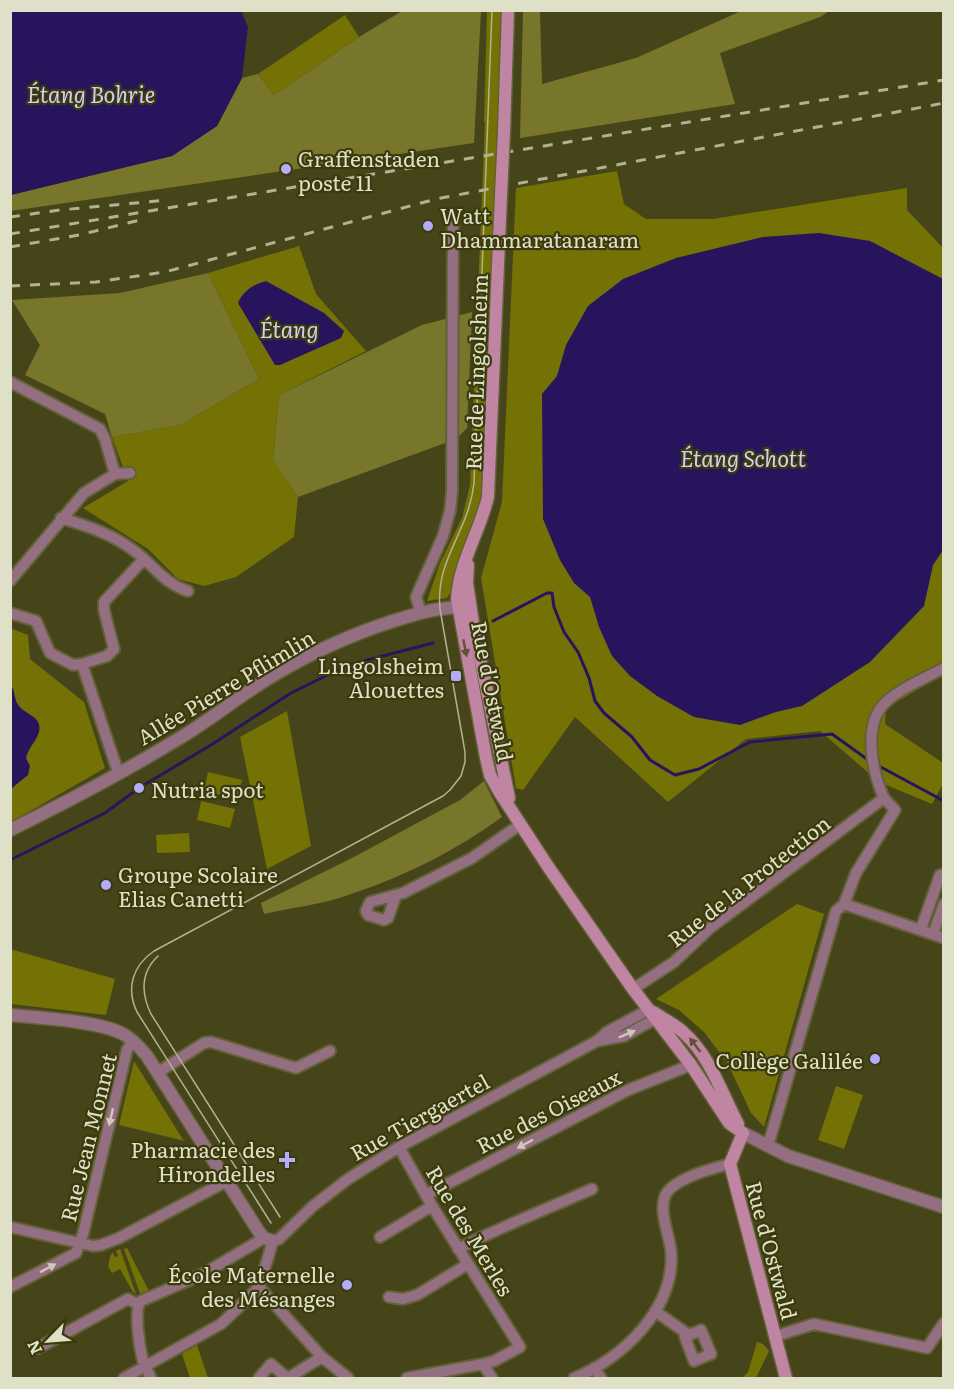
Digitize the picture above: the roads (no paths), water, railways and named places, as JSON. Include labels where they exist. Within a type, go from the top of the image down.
[{"type":"main road","name":"Rue de Lingolsheim","points":[[464,607],[470,552],[485,511],[490,476],[508,10]]},
{"type":"main road","name":"Rue d'Ostwald","points":[[464,607],[488,768],[500,793],[633,989],[691,1065],[729,1123],[743,1133]]},
{"type":"main road","name":"Rue d'Ostwald","points":[[652,1015],[673,1024],[696,1044],[743,1133],[730,1164],[786,1378]]},
{"type":"street","name":"Rue de Lingolsheim","points":[[420,613],[417,597],[443,536],[450,511],[452,492],[453,225]]},
{"type":"street","points":[[10,382],[100,429],[115,474]]},
{"type":"street","points":[[10,581],[84,493],[115,474],[130,473]]},
{"type":"street","points":[[62,518],[120,541],[144,559],[167,582],[188,591]]},
{"type":"street","points":[[10,613],[36,621],[50,653],[74,665],[107,656],[112,652],[114,644],[104,610],[104,602],[144,559]]},
{"type":"street","name":"Allée Pierre Pflimlin","points":[[10,830],[65,803],[178,739],[269,678],[314,653],[349,637],[420,613],[464,607]]},
{"type":"street","points":[[82,664],[118,772]]},
{"type":"street","points":[[768,1146],[836,911],[844,904],[856,873],[895,810],[884,798],[874,763],[872,729],[874,720],[882,706],[891,698],[944,668]]},
{"type":"street","name":"Rue de la Protection","points":[[633,989],[674,962],[711,928],[884,798]]},
{"type":"street","points":[[396,895],[472,858],[520,824]]},
{"type":"street","points":[[921,929],[942,874]]},
{"type":"street","points":[[844,904],[938,936],[944,904]]},
{"type":"street","points":[[10,1015],[105,1027],[133,1041],[147,1056],[227,1182],[268,1240],[259,1287],[221,1324],[124,1378]]},
{"type":"street","name":"Rue Tiergaertel","points":[[38,1348],[128,1299],[137,1305],[141,1301],[203,1274],[268,1240],[279,1239],[313,1206],[348,1179],[399,1147],[597,1041],[607,1032],[652,1015]]},
{"type":"street","name":"Rue Jean Monnet","points":[[80,1244],[127,1050],[133,1041]]},
{"type":"street","points":[[157,1073],[204,1043],[211,1042],[296,1068],[330,1051]]},
{"type":"street","name":"Rue des Oiseaux","points":[[426,1195],[628,1090],[691,1065]]},
{"type":"street","points":[[743,1133],[788,1156],[944,1207]]},
{"type":"street","name":"Rue des Merles","points":[[399,1147],[432,1206],[520,1347],[494,1361],[483,1364]]},
{"type":"street","points":[[574,1378],[594,1368],[636,1337],[655,1311],[670,1274],[671,1253],[664,1209],[665,1196],[671,1188],[683,1180],[730,1164]]},
{"type":"street","points":[[10,1227],[93,1246],[107,1243],[227,1182]]},
{"type":"street","points":[[459,1249],[498,1229],[592,1189]]},
{"type":"street","points":[[380,1237],[432,1206]]},
{"type":"street","points":[[10,1287],[76,1252],[80,1244]]},
{"type":"street","points":[[392,1296],[403,1299],[417,1295],[468,1264]]},
{"type":"street","points":[[259,1287],[322,1357],[348,1378]]},
{"type":"street","points":[[137,1305],[136,1314],[146,1366],[152,1378]]},
{"type":"street","points":[[655,1311],[689,1335]]},
{"type":"street","points":[[776,1336],[814,1324],[927,1348],[944,1323]]},
{"type":"street","points":[[260,1378],[272,1364],[288,1378],[322,1357]]},
{"type":"street","points":[[407,1378],[483,1364],[492,1378]]},
{"type":"street","points":[[594,1368],[600,1378]]},
{"type":"water","name":"Étang Bohrie","points":[[10,11],[241,11],[248,27],[242,78],[217,126],[172,156],[11,195]]},
{"type":"water","name":"Étang Schott","points":[[819,233],[870,241],[943,279],[943,550],[933,565],[924,606],[870,662],[802,706],[776,712],[740,725],[694,717],[657,696],[630,676],[612,656],[599,627],[590,597],[574,583],[560,560],[543,519],[542,394],[557,376],[566,345],[588,306],[623,279],[676,258],[763,237]]},
{"type":"water","name":"Étang","points":[[266,281],[324,313],[344,331],[341,338],[280,365],[275,365],[238,303],[249,289]]},
{"type":"water","points":[[11,685],[17,703],[38,722],[39,726],[38,736],[26,758],[30,766],[28,775],[12,788]]},
{"type":"waterway","points":[[493,621],[547,593],[552,593],[554,607],[564,632],[578,652],[589,678],[595,701],[604,713],[632,737],[650,760],[675,775],[699,769],[750,742],[832,734],[871,762]]},
{"type":"waterway","points":[[10,860],[105,813],[139,788],[291,693],[348,665],[433,643]]},
{"type":"waterway","points":[[877,765],[944,801]]},
{"type":"tram line","points":[[271,1223],[137,1012],[132,995],[133,978],[141,964],[154,951],[443,796],[461,776],[465,752],[440,609],[440,591],[442,575],[466,516],[474,483],[492,10]]},
{"type":"tram line","points":[[158,956],[148,969],[144,984],[145,998],[151,1014],[280,1217]]},
{"type":"railway","points":[[10,234],[944,80]]},
{"type":"railway","points":[[10,286],[96,282],[165,272],[436,199],[944,103]]},
{"type":"railway","points":[[10,217],[168,200]]},
{"type":"railway","points":[[10,247],[79,235],[140,220]]},
{"type":"place","name":"Graffenstaden poste 11","points":[[286,169]]},
{"type":"place","name":"Watt Dhammaratanaram","points":[[428,226]]},
{"type":"place","name":"Lingolsheim Alouettes","points":[[456,676]]},
{"type":"place","name":"Nutria spot","points":[[139,788]]},
{"type":"place","name":"Groupe Scolaire Elias Canetti","points":[[106,885]]},
{"type":"place","name":"Collège Galilée","points":[[875,1059]]},
{"type":"place","name":"Pharmacie des Hirondelles","points":[[287,1160]]},
{"type":"place","name":"École Maternelle des Mésanges","points":[[347,1285]]}]
